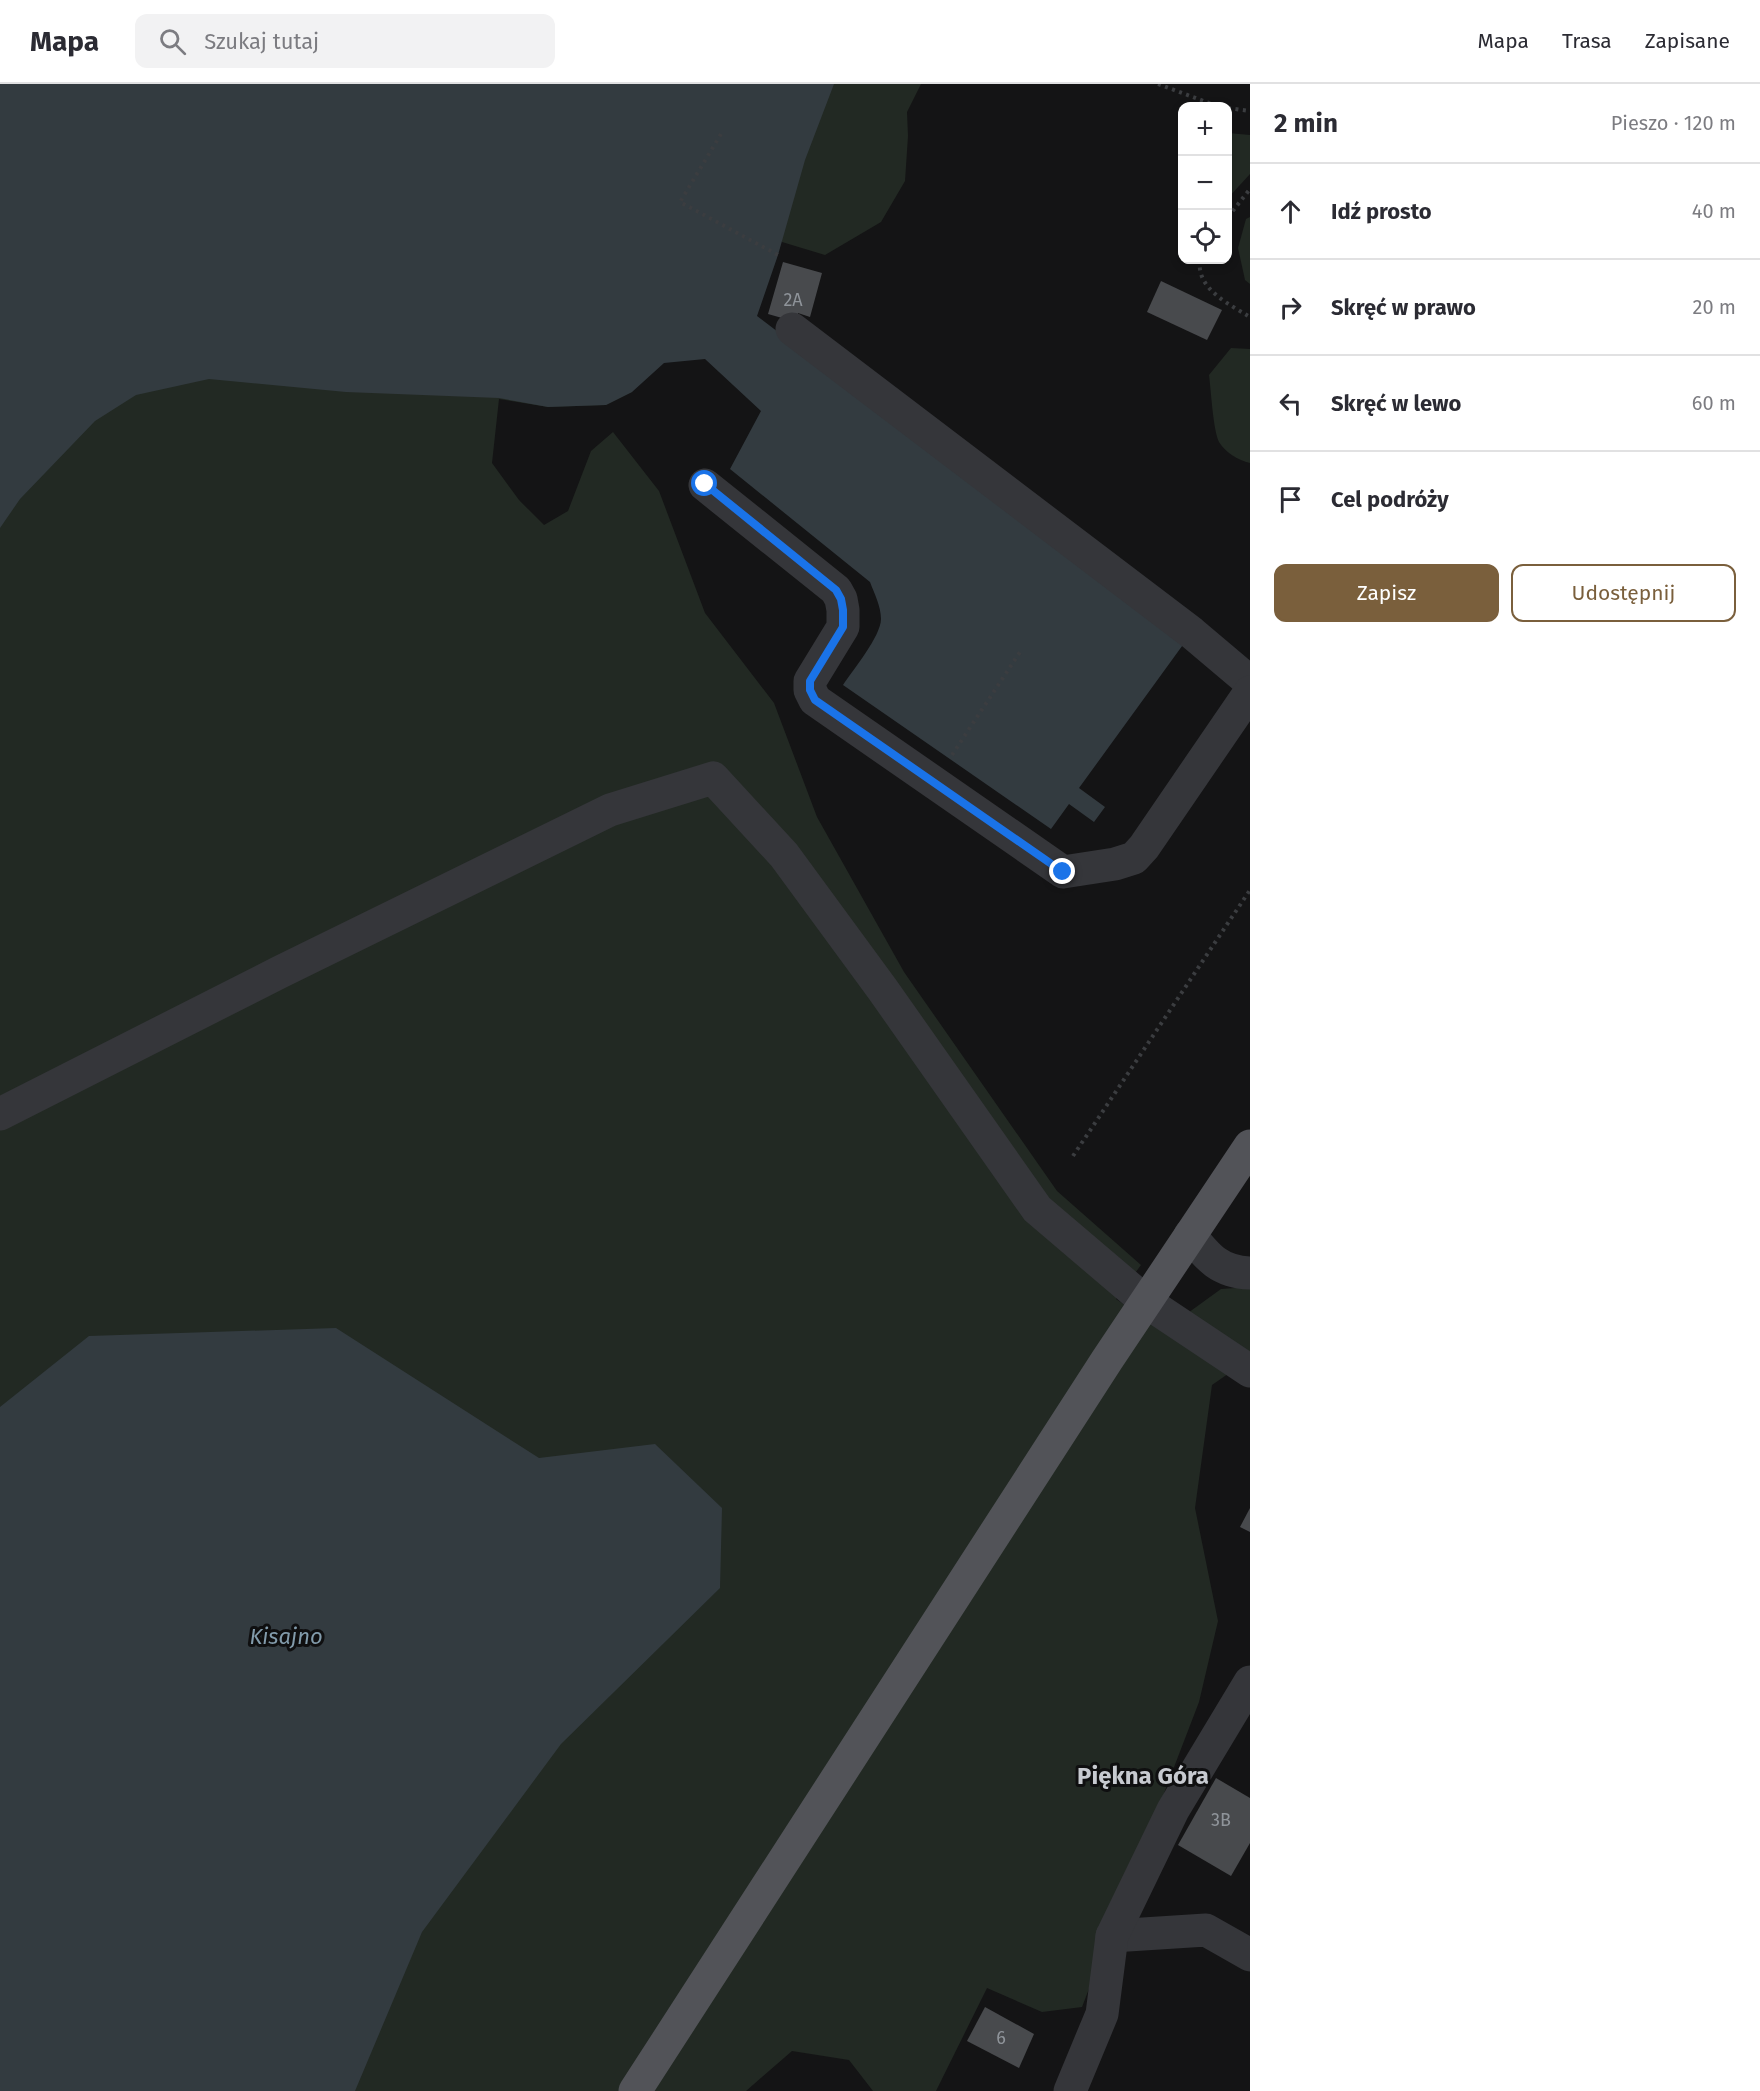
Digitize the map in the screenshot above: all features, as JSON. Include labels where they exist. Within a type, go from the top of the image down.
[{"type":"main road","points":[[635,2091],[1145,1301],[1250,1146]]},
{"type":"street","points":[[792,329],[1192,633],[1250,682]]},
{"type":"street","points":[[705,484],[836,590],[841,599],[843,627],[810,681],[810,690],[815,700],[1063,872],[1115,864],[1134,858],[1144,847],[1250,692]]},
{"type":"street","points":[[0,1114],[280,972],[610,810],[713,778],[784,855],[883,990],[1037,1209],[1145,1301],[1250,1371]]},
{"type":"street","points":[[1190,1235],[1206,1255],[1232,1272],[1250,1274]]},
{"type":"street","points":[[1070,2091],[1102,2014],[1112,1936],[1173,1810],[1250,1682]]},
{"type":"street","points":[[1112,1936],[1206,1930],[1250,1955]]},
{"type":"path","points":[[1158,84],[1206,102]]},
{"type":"path","points":[[1232,109],[1250,111]]},
{"type":"path","points":[[721,134],[680,202],[778,255]]},
{"type":"path","points":[[1232,211],[1250,189]]},
{"type":"path","points":[[1199,264],[1210,290],[1223,301],[1250,317]]},
{"type":"path","points":[[950,758],[1022,649]]},
{"type":"path","points":[[1073,1156],[1250,890]]},
{"type":"shaded area","points":[[710,84],[921,84],[907,112],[905,181],[881,222],[825,255],[782,242]]},
{"type":"shaded area","points":[[1232,133],[1250,135],[1250,174],[1232,194]]},
{"type":"shaded area","points":[[1250,217],[1250,284],[1245,280],[1238,248],[1246,219]]},
{"type":"shaded area","points":[[0,343],[632,392],[606,405],[548,407],[499,399],[492,463],[519,500],[544,525],[568,511],[591,451],[613,432],[659,491],[705,613],[774,703],[817,817],[904,972],[1057,1191],[1141,1265],[1116,1299],[1163,1331],[1221,1289],[1250,1287],[1250,1360],[1212,1385],[1195,1508],[1218,1621],[1199,1702],[1082,2007],[1042,2012],[987,1988],[936,2091],[873,2091],[849,2060],[792,2051],[746,2091],[226,2091],[0,1588]]},
{"type":"shaded area","points":[[1231,348],[1250,349],[1250,463],[1225,450],[1219,442],[1215,428],[1209,375]]},
{"type":"water","points":[[0,84],[834,84],[805,160],[778,255],[757,316],[1185,642],[1079,788],[1105,807],[1094,822],[1069,804],[1051,829],[843,685],[872,643],[880,626],[880,609],[870,582],[730,469],[761,411],[705,359],[664,363],[632,392],[606,405],[548,407],[499,398],[346,392],[209,379],[136,395],[95,421],[20,499],[0,528]]},
{"type":"water","name":"Kisajno","points":[[336,1328],[539,1458],[655,1444],[722,1508],[720,1588],[561,1744],[422,1932],[355,2091],[0,2091],[0,1407],[89,1336]]},
{"type":"building","points":[[783,262],[822,273],[810,317],[798,313],[798,317],[789,320],[768,314]]},
{"type":"building","points":[[1161,281],[1222,310],[1207,340],[1147,312]]},
{"type":"building","points":[[1250,1508],[1250,1532],[1240,1527]]},
{"type":"building","points":[[1216,1778],[1250,1798],[1250,1843],[1231,1876],[1178,1845]]},
{"type":"building","points":[[985,2007],[1034,2034],[1019,2068],[967,2041]]},
{"type":"district","name":"Piękna Góra","points":[[1143,1776]]},
{"type":"route","points":[[705,484],[836,590],[841,599],[843,627],[810,681],[810,690],[815,700],[1063,872]]}]
